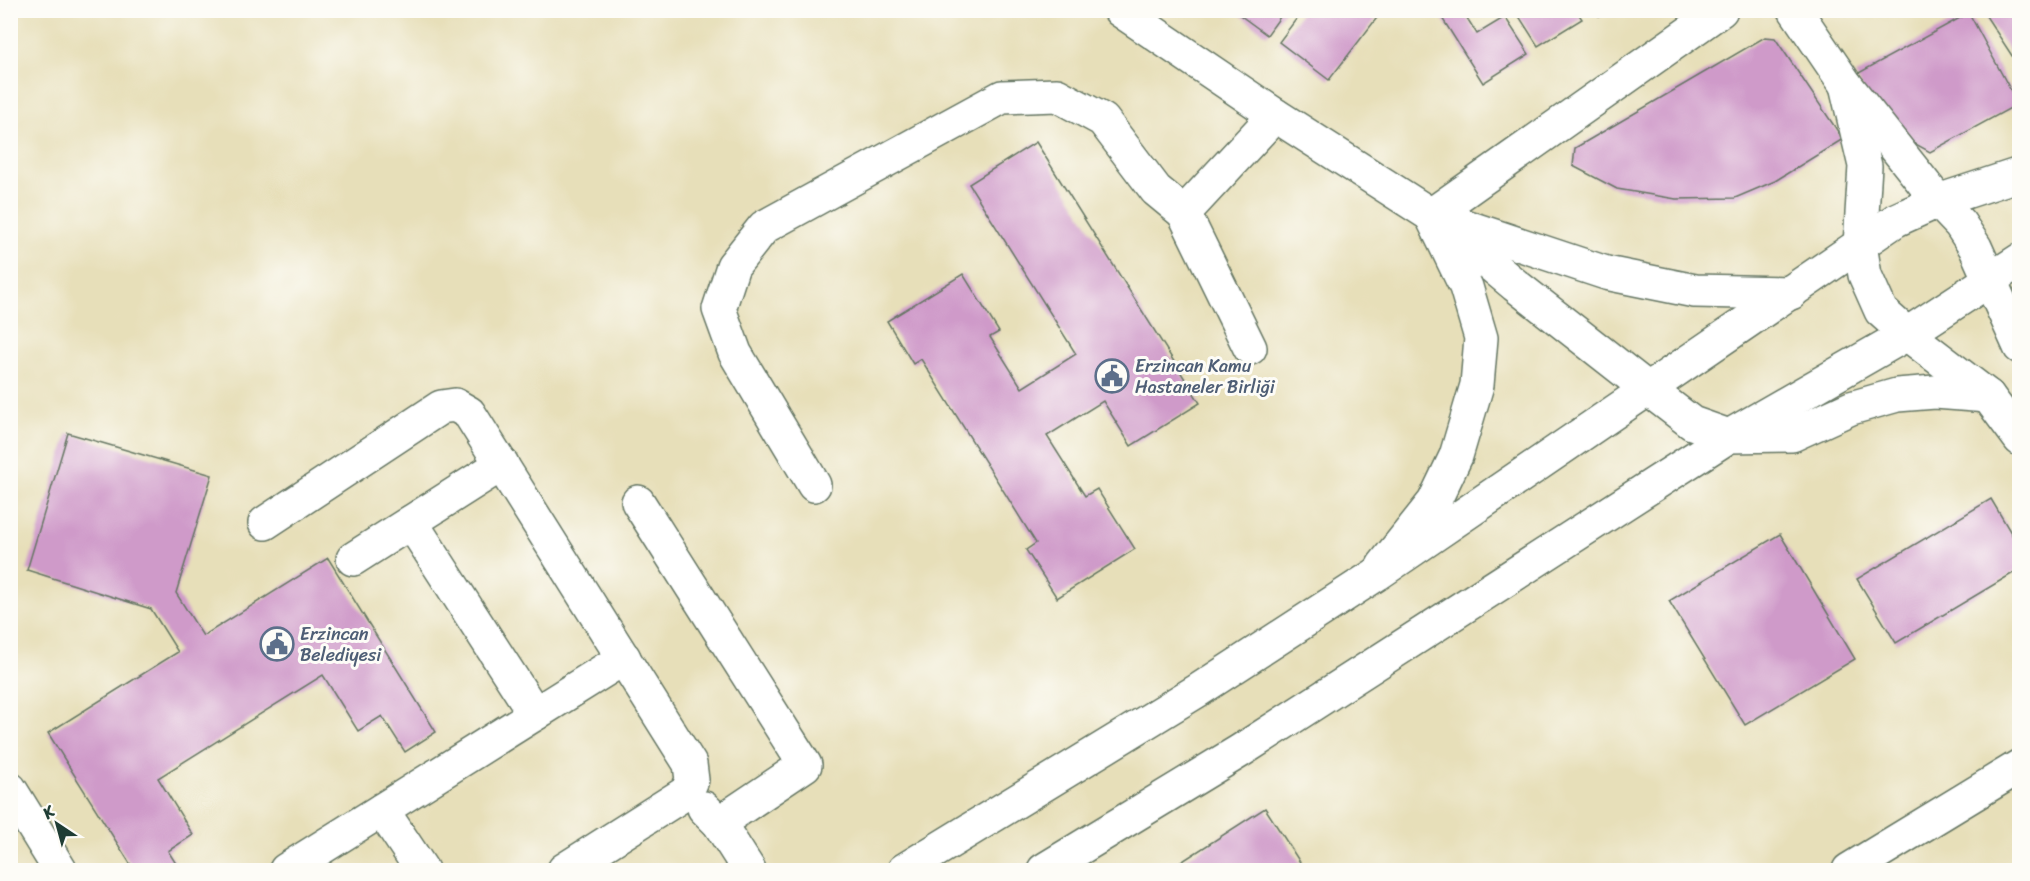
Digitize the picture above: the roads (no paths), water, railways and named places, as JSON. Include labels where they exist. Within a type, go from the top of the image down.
[{"type":"main road","points":[[1120,10],[1275,115],[1431,214],[1515,285],[1692,423],[1729,436],[1792,435],[1851,408],[1897,395],[1935,392],[1988,396]]},
{"type":"main road","points":[[1431,214],[1721,10]]},
{"type":"main road","points":[[1795,10],[1846,85],[1938,201],[1960,224],[1975,247],[2019,347]]},
{"type":"main road","points":[[1846,85],[1865,166],[1860,245],[1865,275],[1881,311],[1907,334],[1988,396],[2019,439]]},
{"type":"main road","points":[[814,485],[735,353],[719,309],[733,266],[764,227],[1002,97],[1057,95],[1103,120],[1156,190],[1184,213],[1250,348]]},
{"type":"main road","points":[[1184,213],[1275,115]]},
{"type":"main road","points":[[904,870],[1197,691],[1377,574],[1896,220],[1938,201],[2019,174]]},
{"type":"main road","points":[[1431,214],[1606,273],[1695,291],[1791,293]]},
{"type":"main road","points":[[1377,574],[1434,502],[1456,456],[1477,385],[1481,338],[1467,287],[1431,214]]},
{"type":"main road","points":[[1044,870],[1240,751],[1729,436],[1907,334],[2019,260]]},
{"type":"main road","points":[[265,523],[441,407],[455,405],[469,413],[690,764],[692,780],[687,792],[564,870]]},
{"type":"main road","points":[[353,559],[502,464]]},
{"type":"main road","points":[[638,502],[806,765],[719,823]]},
{"type":"main road","points":[[411,522],[535,714]]},
{"type":"main road","points":[[286,870],[624,658]]},
{"type":"main road","points":[[1849,870],[1889,860],[2019,766]]},
{"type":"main road","points":[[10,789],[60,870]]},
{"type":"main road","points":[[687,792],[719,823],[749,870]]},
{"type":"main road","points":[[382,810],[422,870]]},
{"type":"place","name":"Erzincan Kamu Hastaneler Birliği","points":[[1112,376]]},
{"type":"place","name":"Erzincan Belediyesi","points":[[277,644]]}]
